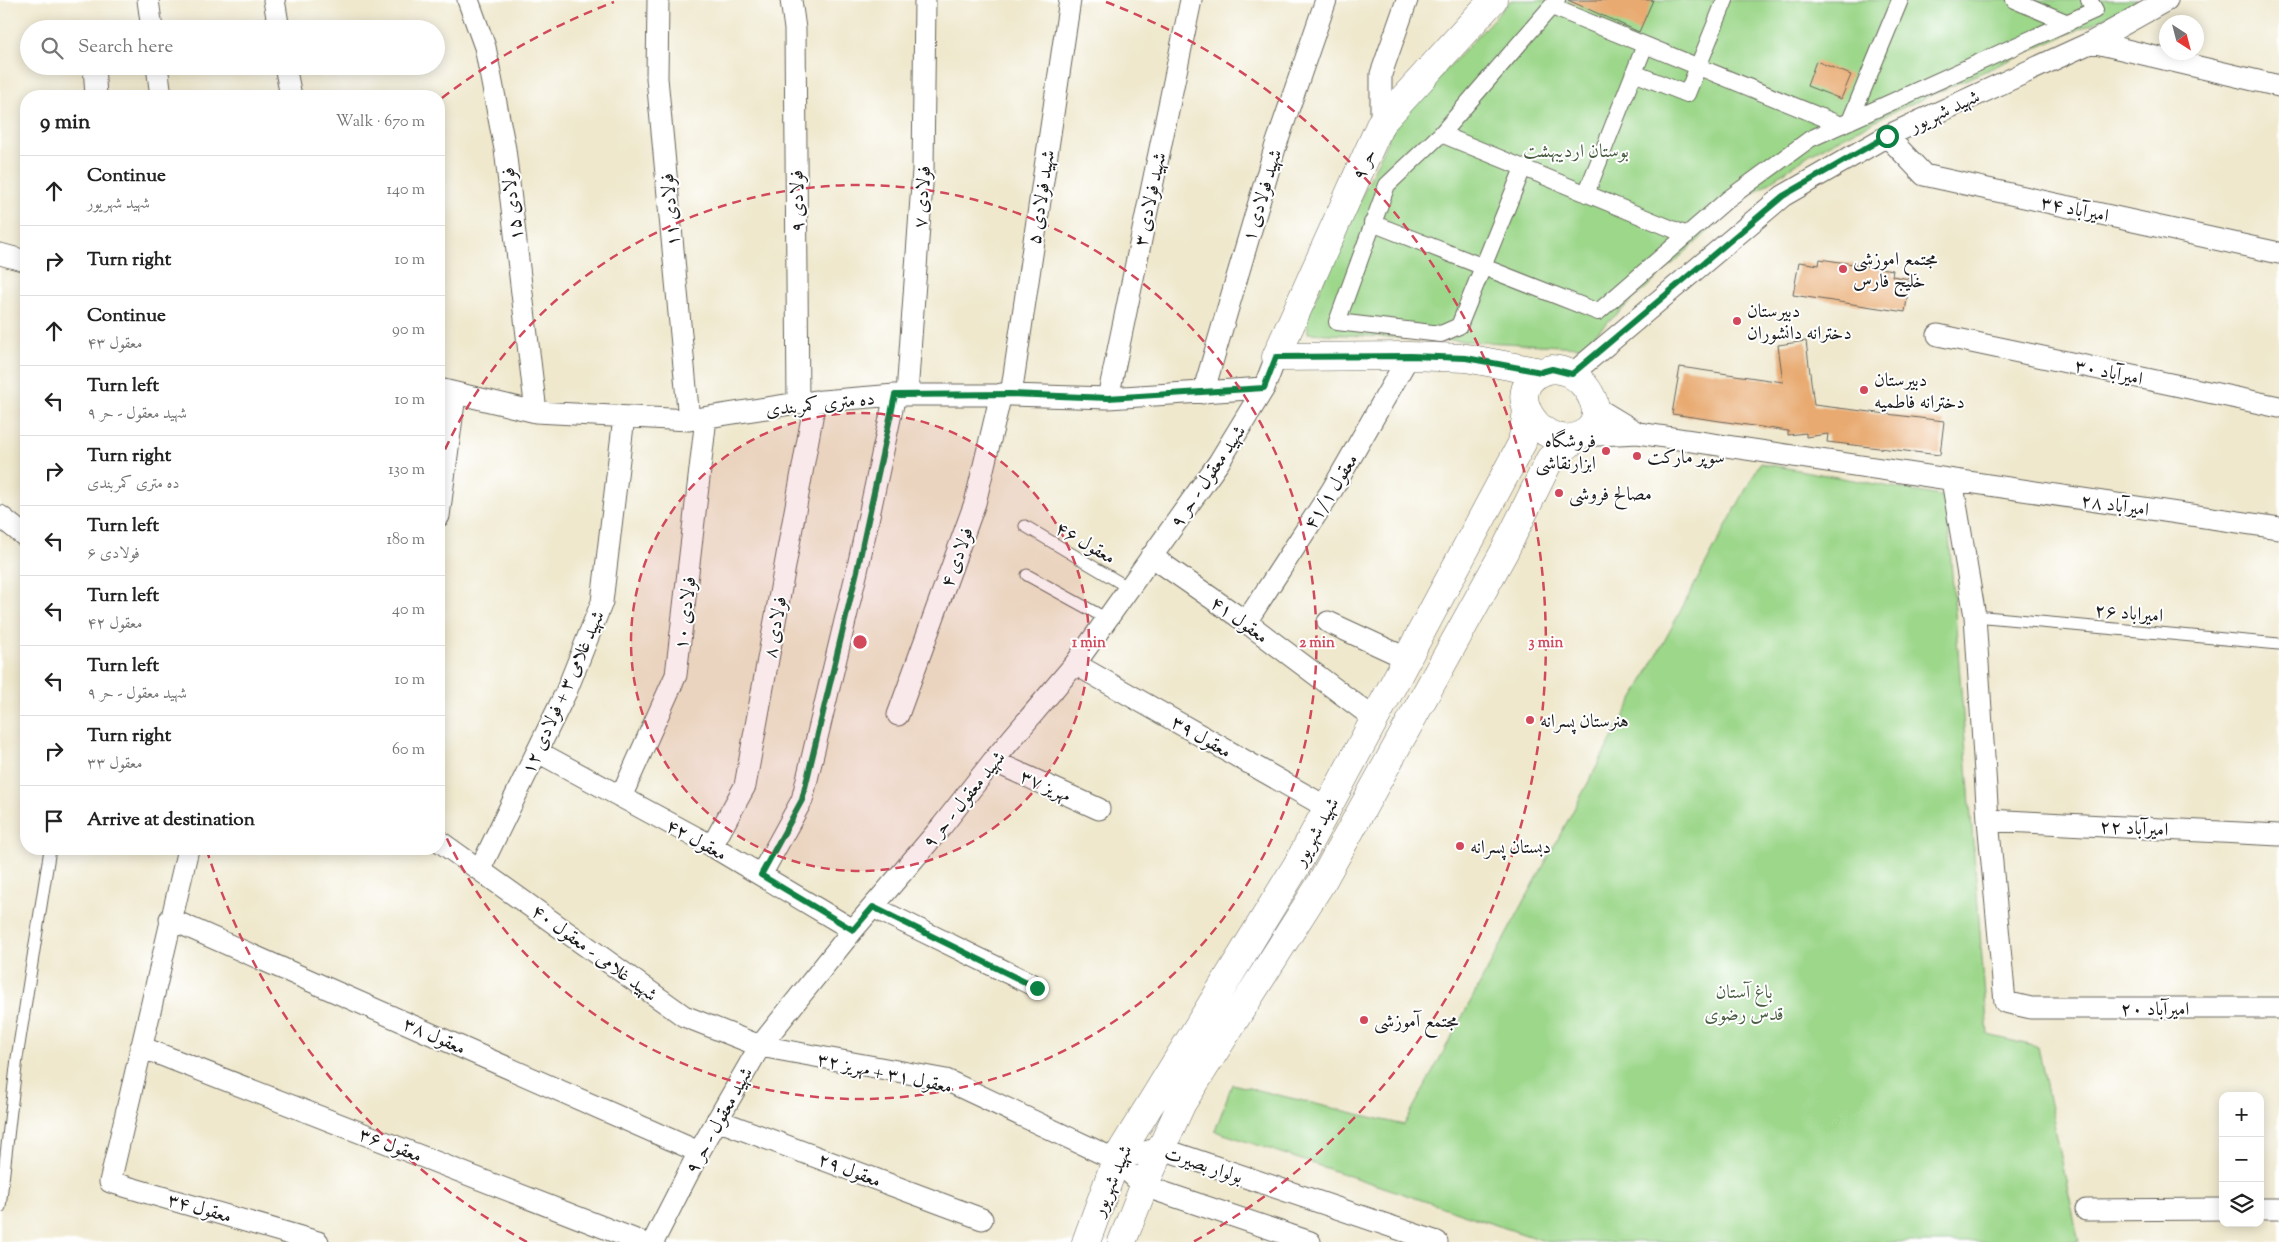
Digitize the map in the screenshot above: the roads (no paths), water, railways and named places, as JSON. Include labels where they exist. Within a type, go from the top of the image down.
[{"type":"street","points":[[148,0],[151,20]]},
{"type":"street","points":[[274,0],[277,20]]},
{"type":"street","name":"فولادی ۱۵","points":[[468,0],[485,47],[505,149],[536,412]]},
{"type":"street","name":"فولادی ۱۱","points":[[658,0],[657,78],[698,419]]},
{"type":"street","name":"فولادی ۹","points":[[791,0],[795,29],[807,402]]},
{"type":"street","name":"فولادی ۷","points":[[761,875],[802,800],[901,394],[923,170],[925,0]]},
{"type":"street","name":"شهید فولادی ۵","points":[[1006,394],[1070,0]]},
{"type":"street","name":"شهید فولادی ۳","points":[[1108,398],[1191,0]]},
{"type":"street","name":"شهید فولادی ۱","points":[[1203,393],[1275,148],[1326,0]]},
{"type":"street","points":[[1381,123],[1381,74],[1406,0]]},
{"type":"street","name":"حر ۹","points":[[1276,357],[1381,123],[1493,0]]},
{"type":"street","points":[[1634,73],[1687,94],[1725,0]]},
{"type":"street","points":[[1846,123],[1900,0]]},
{"type":"street","points":[[2014,0],[2068,22]]},
{"type":"street","points":[[1372,223],[1598,312],[1728,200],[1810,139],[2095,10],[2089,0]]},
{"type":"street","name":"شهید شهریور","points":[[1572,374],[1783,196],[1887,136],[2092,42],[2167,0]]},
{"type":"street","points":[[1523,168],[1459,326],[1441,334],[1337,322],[1387,185],[1441,134],[1554,4],[1645,45],[1846,123]]},
{"type":"street","points":[[2092,42],[2279,86]]},
{"type":"street","points":[[1586,194],[1645,45]]},
{"type":"street","points":[[95,75],[96,90]]},
{"type":"street","points":[[158,75],[160,90]]},
{"type":"street","points":[[286,75],[289,90]]},
{"type":"street","points":[[1441,134],[1687,235]]},
{"type":"street","name":"امیرآباد ۳۴","points":[[1887,136],[1924,175],[2279,253]]},
{"type":"street","points":[[0,254],[20,259]]},
{"type":"street","name":"امیرآباد ۳۰","points":[[1938,335],[2279,407]]},
{"type":"street","points":[[1276,357],[1410,356],[1466,358],[1541,372]]},
{"type":"street","name":"معقول ۴۱/۱","points":[[1246,622],[1332,490],[1410,356]]},
{"type":"street","name":"شهید معقول - حر ۹","points":[[653,1242],[699,1152],[760,1046],[853,930],[1076,664],[1219,462],[1264,388],[1276,357]]},
{"type":"street","points":[[1466,358],[1526,406]]},
{"type":"street","points":[[1579,436],[1589,430],[1594,419],[1595,407],[1588,388],[1572,374],[1552,369],[1530,378],[1525,389],[1526,406],[1532,420],[1547,434],[1567,439],[1579,436],[1638,433]]},
{"type":"street","name":"ده متری کمربندی","points":[[447,392],[536,412],[698,419],[807,402],[901,394],[1006,394],[1108,398],[1264,388]]},
{"type":"street","points":[[445,423],[447,392]]},
{"type":"street","name":"فولادی ۴","points":[[898,715],[975,503],[1006,394]]},
{"type":"street","name":"فولادی ۸","points":[[712,846],[745,786],[807,402]]},
{"type":"street","name":"شهید شهریور","points":[[1086,1242],[1116,1160],[1297,865],[1522,443],[1526,406]]},
{"type":"street","points":[[1595,407],[1638,433]]},
{"type":"street","name":"شهید غلامی ۳ + فولادی ۱۲","points":[[480,869],[566,692],[602,602],[624,416]]},
{"type":"street","name":"فولادی ۱۰","points":[[621,797],[676,675],[698,419]]},
{"type":"street","name":"امیرآباد ۲۸","points":[[1638,433],[2279,528]]},
{"type":"street","name":"شهید شهریور","points":[[1122,1242],[1160,1148],[1182,1103],[1323,880],[1504,552],[1550,460],[1579,436]]},
{"type":"street","points":[[1952,480],[1975,616],[1988,820]]},
{"type":"street","points":[[0,516],[20,532]]},
{"type":"street","name":"معقول ۴۱","points":[[1151,556],[1246,622],[1375,719]]},
{"type":"street","points":[[1328,622],[1408,659]]},
{"type":"street","name":"معقول ۳۹","points":[[1076,664],[1328,808]]},
{"type":"street","name":"معقول ۴۲","points":[[538,752],[712,846],[853,930]]},
{"type":"street","name":"مهریز ۳۷","points":[[993,761],[1099,809]]},
{"type":"street","name":"امیرآباد ۲۲","points":[[1988,820],[2279,835]]},
{"type":"street","name":"امیرآباد ۲۰","points":[[1988,820],[2005,1002],[2031,1008],[2279,1008]]},
{"type":"street","name":"شهید غلامی - معقول ۴۰","points":[[445,845],[684,1016],[760,1046]]},
{"type":"street","points":[[141,1047],[186,855]]},
{"type":"street","points":[[873,907],[1037,988]]},
{"type":"street","name":"معقول ۳۸","points":[[170,919],[699,1152]]},
{"type":"street","name":"معقول ۳۱ + مهریز ۳۲","points":[[760,1046],[946,1080],[1116,1160]]},
{"type":"street","name":"معقول ۳۴","points":[[141,1047],[110,1182],[318,1242]]},
{"type":"street","name":"معقول ۳۶","points":[[141,1047],[641,1242]]},
{"type":"street","name":"معقول ۲۹","points":[[717,1120],[982,1219]]},
{"type":"street","name":"بولوار بصیرت","points":[[1116,1160],[1160,1148],[1437,1242]]},
{"type":"street","name":"بولوار بصیرت","points":[[1116,1160],[1144,1186],[1310,1242]]},
{"type":"street","points":[[2086,1210],[2219,1209]]},
{"type":"street","points":[[2264,1209],[2279,1209]]},
{"type":"lane","name":"معقول ۴۶","points":[[1025,526],[1129,588]]},
{"type":"lane","points":[[1027,575],[1107,619]]},
{"type":"lane","name":"امیراباد ۲۶","points":[[1975,616],[2279,644]]},
{"type":"lane","points":[[0,1207],[17,1058],[49,855]]},
{"type":"place","name":"مجتمع اموزشی خلیج فارس","points":[[1843,269]]},
{"type":"place","name":"دبیرستان دخترانه دانشوران","points":[[1737,321]]},
{"type":"place","name":"دبیرستان دخترانه فاطمیه","points":[[1864,390]]},
{"type":"place","name":"فروشگاه ابزارنقاشی","points":[[1606,451]]},
{"type":"place","name":"سوپر مارکت","points":[[1637,456]]},
{"type":"place","name":"مصالح فروشی","points":[[1559,493]]},
{"type":"place","name":"هنرستان پسرانه","points":[[1530,720]]},
{"type":"place","name":"دبستان پسرانه","points":[[1460,846]]},
{"type":"place","name":"مجتمع آموزشی","points":[[1364,1020]]},
{"type":"park label","name":"بوستان اردیبهشت","points":[[1576,150]]},
{"type":"park label","name":"باغ آستان قدس رضوی","points":[[1744,1002]]}]
